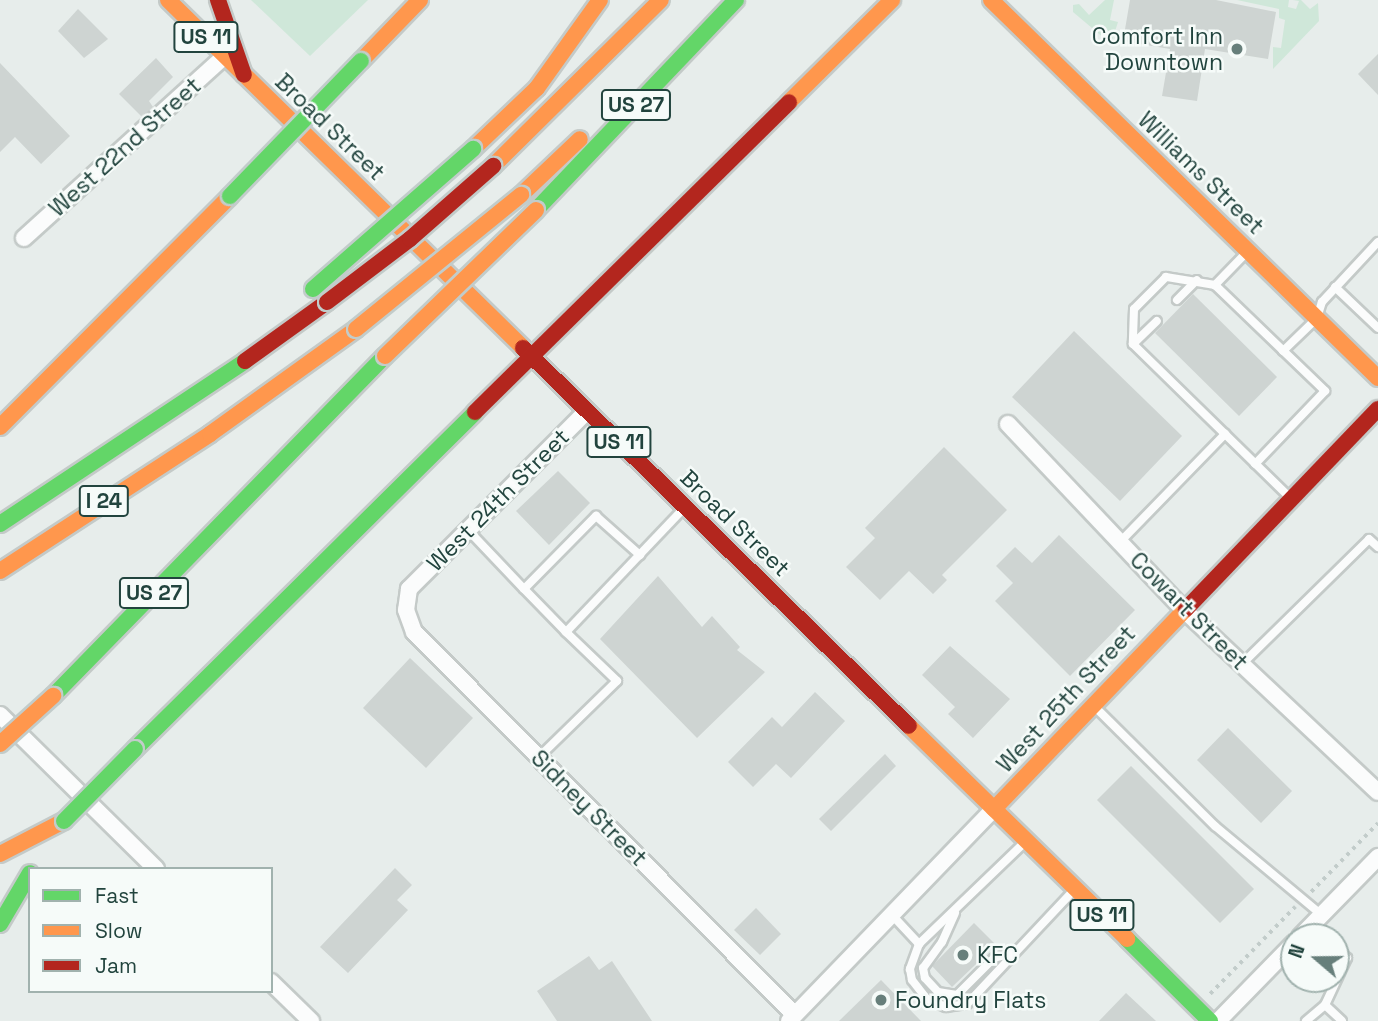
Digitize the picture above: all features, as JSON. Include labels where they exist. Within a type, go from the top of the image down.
[{"type":"main road","name":"Broad Street","points":[[168,0],[1209,1021]]},
{"type":"main road","points":[[218,0],[244,75]]},
{"type":"main road","points":[[361,61],[396,0]]},
{"type":"main road","points":[[4,423],[420,0]]},
{"type":"main road","points":[[307,293],[473,149],[537,88],[600,0]]},
{"type":"main road","name":"I 24","points":[[0,524],[180,407],[410,239],[493,166],[661,0]]},
{"type":"main road","name":"I 24","points":[[0,571],[211,435],[355,329],[521,195],[727,0]]},
{"type":"main road","name":"US 27","points":[[0,744],[385,356],[536,210],[736,0]]},
{"type":"main road","points":[[34,867],[64,821],[135,749],[530,355],[892,0]]},
{"type":"main road","name":"Williams Street","points":[[991,0],[1378,378]]},
{"type":"main road","points":[[38,497],[217,358]]},
{"type":"main road","name":"West 25th Street","points":[[994,809],[1183,609],[1378,409]]},
{"type":"main road","points":[[0,855],[64,821]]},
{"type":"main road","points":[[0,924],[28,876]]},
{"type":"street","name":"West 22nd Street","points":[[24,238],[225,56]]},
{"type":"street","name":"West 24th Street","points":[[409,589],[587,411]]},
{"type":"street","name":"Cowart Street","points":[[1008,424],[1183,609],[1378,792]]},
{"type":"street","name":"Sidney Street","points":[[409,589],[406,610],[414,632],[792,1018]]},
{"type":"street","points":[[0,715],[154,867]]},
{"type":"street","name":"West 25th Street","points":[[792,1018],[994,809]]},
{"type":"street","points":[[1317,923],[1378,857]]},
{"type":"street","points":[[1218,1021],[1280,957]]},
{"type":"street","points":[[273,984],[311,1021]]},
{"type":"lane","points":[[1283,351],[1317,318],[1322,302],[1378,242]]},
{"type":"lane","points":[[1215,285],[1248,251]]},
{"type":"lane","points":[[1255,464],[1325,391],[1215,285],[1166,277],[1134,309],[1133,344],[1255,464],[1291,499]]},
{"type":"lane","points":[[1177,300],[1197,280]]},
{"type":"lane","points":[[1335,287],[1378,328]]},
{"type":"lane","points":[[1133,344],[1157,321]]},
{"type":"lane","points":[[1120,542],[1224,433]]},
{"type":"lane","points":[[566,632],[685,507]]},
{"type":"lane","points":[[524,589],[596,516],[640,555]]},
{"type":"lane","points":[[468,530],[617,681],[539,757]]},
{"type":"lane","points":[[1242,664],[1369,539],[1378,547]]},
{"type":"lane","points":[[1093,705],[1215,826],[1322,915]]},
{"type":"lane","points":[[1026,841],[919,944],[910,969],[912,981],[927,999],[946,1007],[967,1004],[1075,889]]},
{"type":"lane","points":[[957,907],[942,942],[923,968],[930,986],[945,995],[957,995],[994,958],[1014,953]]},
{"type":"lane","points":[[892,915],[919,944]]},
{"type":"lane","points":[[1306,1021],[1325,1005],[1331,993]]},
{"type":"lane","points":[[1325,1005],[1342,1021]]},
{"type":"path","points":[[1197,1008],[1378,823]]},
{"type":"green space","points":[[251,0],[368,0],[310,56]]},
{"type":"green space","points":[[1105,0],[1114,0],[1110,20],[1118,22],[1111,44],[1073,12],[1073,5],[1079,4],[1089,15]]},
{"type":"green space","points":[[1237,0],[1289,0],[1288,7],[1296,9],[1299,1],[1293,0],[1301,0],[1310,9],[1318,3],[1319,21],[1273,69],[1273,47],[1281,48],[1285,20],[1279,18],[1279,9]]},
{"type":"building","name":"Comfort Inn Downtown","points":[[1130,0],[1216,0],[1276,12],[1268,59],[1205,49],[1197,101],[1162,96],[1170,49],[1123,41]]},
{"type":"building","points":[[78,9],[108,39],[84,58],[58,31]]},
{"type":"building","points":[[1378,54],[1378,95],[1358,74]]},
{"type":"building","points":[[156,58],[173,77],[149,101],[153,107],[142,117],[119,94]]},
{"type":"building","points":[[0,63],[70,136],[41,164],[15,137],[0,152]]},
{"type":"building","points":[[1193,294],[1277,377],[1239,416],[1155,333]]},
{"type":"building","points":[[1074,331],[1182,436],[1120,501],[1012,397]]},
{"type":"building","points":[[944,447],[1007,510],[942,575],[947,580],[933,594],[909,571],[880,600],[846,567],[875,538],[865,528]]},
{"type":"building","points":[[558,471],[590,503],[549,545],[516,511]]},
{"type":"building","points":[[1059,535],[1135,610],[1070,676],[995,601],[1013,583],[996,566],[1015,547],[1032,563]]},
{"type":"building","points":[[658,576],[702,627],[712,616],[740,647],[737,650],[765,672],[697,738],[600,639]]},
{"type":"building","points":[[950,646],[1010,699],[973,738],[948,714],[955,707],[922,675]]},
{"type":"building","points":[[410,658],[473,718],[426,768],[363,708]]},
{"type":"building","points":[[815,692],[845,721],[791,778],[776,764],[753,787],[728,762],[772,717],[782,727]]},
{"type":"building","points":[[1228,728],[1292,791],[1261,823],[1197,760]]},
{"type":"building","points":[[885,754],[896,766],[831,831],[819,819]]},
{"type":"building","points":[[1131,766],[1254,889],[1220,923],[1097,800]]},
{"type":"building","points":[[395,868],[412,885],[397,900],[408,910],[348,973],[320,947]]},
{"type":"building","points":[[756,908],[781,934],[760,955],[734,930]]},
{"type":"building","name":"KFC","points":[[974,923],[996,945],[952,987],[932,966]]},
{"type":"building","points":[[589,956],[599,970],[612,961],[652,1021],[557,1021],[537,991]]},
{"type":"building","name":"Foundry Flats","points":[[881,980],[921,1021],[839,1021]]},
{"type":"building","points":[[1126,993],[1156,1021],[1099,1021]]},
{"type":"traffic: fast","points":[[536,210],[736,0]]},
{"type":"traffic: fast","points":[[230,196],[361,61]]},
{"type":"traffic: fast","points":[[313,289],[473,149]]},
{"type":"traffic: fast","points":[[53,696],[385,356]]},
{"type":"traffic: fast","points":[[0,524],[245,361]]},
{"type":"traffic: fast","points":[[135,749],[475,412]]},
{"type":"traffic: fast","points":[[64,821],[135,749]]},
{"type":"traffic: fast","points":[[0,924],[28,876]]},
{"type":"traffic: fast","points":[[1127,939],[1210,1021]]},
{"type":"traffic: slow","points":[[168,0],[523,348]]},
{"type":"traffic: slow","points":[[361,61],[420,0]]},
{"type":"traffic: slow","points":[[473,149],[537,88],[600,0]]},
{"type":"traffic: slow","points":[[493,166],[661,0]]},
{"type":"traffic: slow","points":[[789,102],[892,0]]},
{"type":"traffic: slow","points":[[991,0],[1378,378]]},
{"type":"traffic: slow","points":[[521,195],[580,139]]},
{"type":"traffic: slow","points":[[356,329],[521,195]]},
{"type":"traffic: slow","points":[[0,427],[230,196]]},
{"type":"traffic: slow","points":[[385,356],[536,210]]},
{"type":"traffic: slow","points":[[0,571],[210,434],[356,329]]},
{"type":"traffic: slow","points":[[994,809],[1186,609]]},
{"type":"traffic: slow","points":[[0,744],[53,696]]},
{"type":"traffic: slow","points":[[909,726],[1127,939]]},
{"type":"traffic: slow","points":[[0,854],[64,821]]},
{"type":"traffic: jam","points":[[218,0],[244,75]]},
{"type":"traffic: jam","points":[[475,412],[789,102]]},
{"type":"traffic: jam","points":[[327,302],[410,239],[493,166]]},
{"type":"traffic: jam","points":[[245,361],[327,302]]},
{"type":"traffic: jam","points":[[523,348],[909,726]]},
{"type":"traffic: jam","points":[[1186,609],[1378,409]]},
{"type":"place","name":"Comfort Inn Downtown","points":[[1237,49]]},
{"type":"place","name":"KFC","points":[[963,955]]},
{"type":"place","name":"Foundry Flats","points":[[881,1000]]}]
